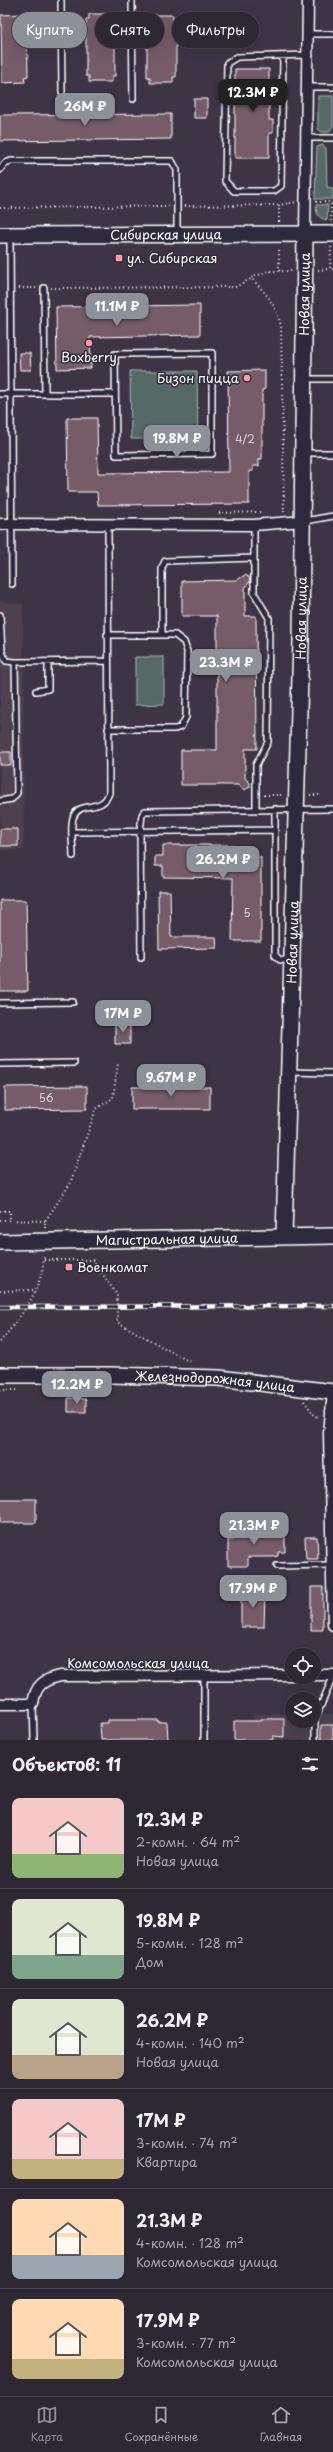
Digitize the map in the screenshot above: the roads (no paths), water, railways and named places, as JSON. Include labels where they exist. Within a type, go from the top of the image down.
[{"type":"main road","name":"Новая улица","points":[[284,1236],[297,809],[304,453],[305,234]]},
{"type":"main road","name":"Сибирская улица","points":[[5,235],[333,234]]},
{"type":"main road","name":"Магистральная улица","points":[[0,1242],[333,1236]]},
{"type":"main road","name":"Железнодорожная улица","points":[[0,1375],[111,1375],[219,1378],[333,1392]]},
{"type":"street","name":"Новая улица","points":[[305,234],[308,138],[308,0]]},
{"type":"street","points":[[0,524],[254,525],[303,521]]},
{"type":"street","points":[[333,1392],[330,1418],[333,1625]]},
{"type":"street","name":"Комсомольская улица","points":[[33,1704],[36,1689],[44,1681],[52,1678],[285,1675]]},
{"type":"street","points":[[321,1675],[333,1676]]},
{"type":"street","points":[[0,1704],[33,1704]]},
{"type":"lane","points":[[62,0],[62,92]]},
{"type":"lane","points":[[132,0],[133,99]]},
{"type":"lane","points":[[308,34],[333,34]]},
{"type":"lane","points":[[283,56],[281,186],[274,191],[234,191],[230,189],[225,181],[227,63],[236,57],[308,55]]},
{"type":"lane","points":[[308,87],[333,87]]},
{"type":"lane","points":[[308,138],[333,138]]},
{"type":"lane","points":[[0,170],[5,162],[11,161],[166,160],[175,164],[177,170],[177,234]]},
{"type":"lane","points":[[5,235],[10,289],[12,584]]},
{"type":"lane","points":[[44,288],[45,394]]},
{"type":"lane","points":[[212,352],[212,454],[116,455],[115,394],[115,354],[212,352]]},
{"type":"lane","points":[[305,379],[333,379]]},
{"type":"lane","points":[[0,394],[115,394]]},
{"type":"lane","points":[[304,453],[333,453]]},
{"type":"lane","points":[[303,521],[333,516]]},
{"type":"lane","points":[[73,856],[73,820],[79,810],[101,805],[106,800],[109,793],[107,635],[108,524]]},
{"type":"lane","points":[[254,525],[254,593],[269,618],[268,742],[256,765],[254,795],[256,809]]},
{"type":"lane","points":[[162,635],[162,568],[165,561],[254,558]]},
{"type":"lane","points":[[0,615],[2,655],[6,661],[108,661]]},
{"type":"lane","points":[[107,635],[175,635],[180,637],[186,646],[185,722],[181,727],[174,729],[108,729]]},
{"type":"lane","points":[[0,801],[12,799],[17,793],[14,662]]},
{"type":"lane","points":[[36,691],[48,689],[48,662]]},
{"type":"lane","points":[[275,809],[275,956],[280,960],[293,961]]},
{"type":"lane","points":[[141,957],[140,831],[142,815],[149,810],[333,809]]},
{"type":"lane","points":[[73,832],[275,830]]},
{"type":"lane","points":[[0,1004],[74,1002]]},
{"type":"lane","points":[[0,1064],[74,1064]]},
{"type":"lane","points":[[290,1072],[333,1073]]},
{"type":"lane","points":[[277,1566],[332,1565]]},
{"type":"lane","points":[[204,1676],[204,1740]]},
{"type":"lane","points":[[315,1740],[315,1719],[333,1676]]},
{"type":"lane","points":[[33,1704],[34,1740]]},
{"type":"railway","points":[[0,1307],[333,1306]]},
{"type":"place","name":"ул. Сибирская","points":[[119,258]]},
{"type":"place","name":"Boxberry","points":[[89,343]]},
{"type":"place","name":"Бизон пицца","points":[[247,378]]},
{"type":"place","name":"Военкомат","points":[[69,1267]]}]
